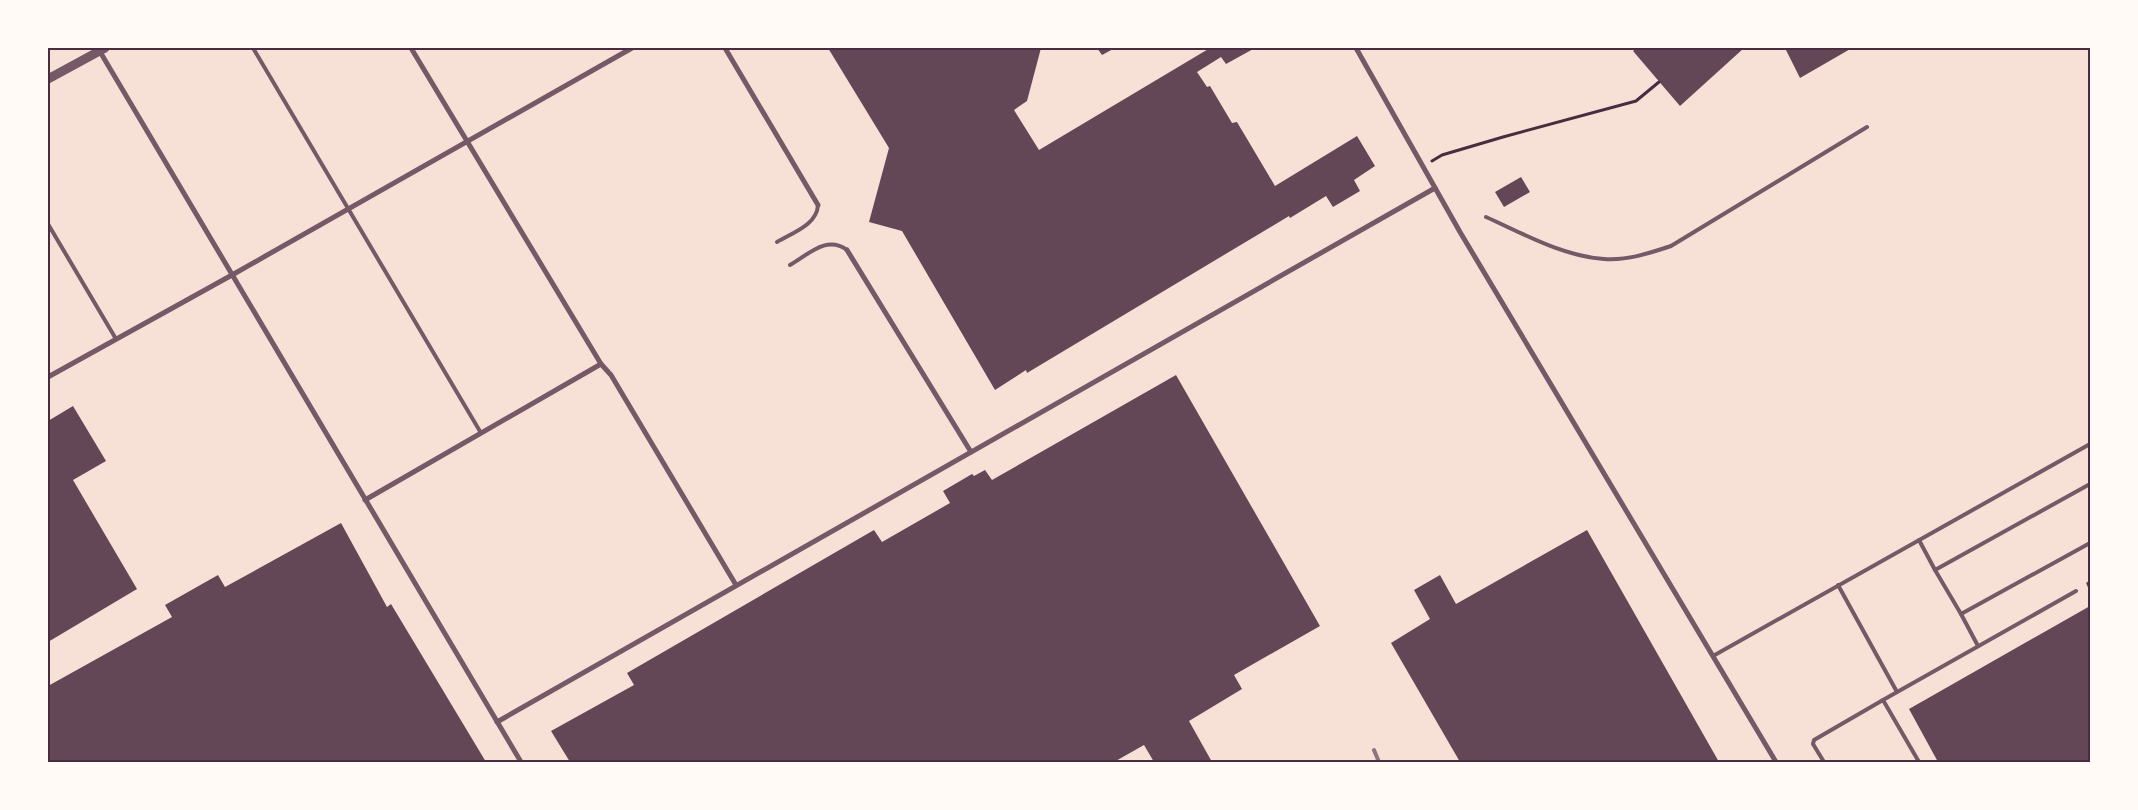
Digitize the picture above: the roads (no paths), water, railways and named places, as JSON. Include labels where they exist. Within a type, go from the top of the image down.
[{"type":"street","points":[[48,79],[101,48],[232,275],[521,762]]},
{"type":"street","points":[[411,48],[601,364],[611,375],[736,585]]},
{"type":"street","points":[[48,377],[632,48]]},
{"type":"street","points":[[725,48],[818,205]]},
{"type":"street","points":[[1356,48],[1422,166],[1776,762]]},
{"type":"street","points":[[497,722],[1435,188]]},
{"type":"street","points":[[847,250],[971,452]]},
{"type":"street","points":[[365,500],[601,364]]},
{"type":"lane","points":[[253,48],[350,208],[482,433]]},
{"type":"lane","points":[[1486,217],[1566,252],[1605,260],[1641,256],[1671,246],[1867,127]]},
{"type":"lane","points":[[777,242],[813,219],[818,212],[818,205]]},
{"type":"lane","points":[[48,224],[116,340]]},
{"type":"lane","points":[[790,265],[827,244],[838,244],[847,250]]},
{"type":"lane","points":[[1713,656],[2090,444]]},
{"type":"lane","points":[[1936,570],[2090,484]]},
{"type":"lane","points":[[1919,540],[1978,646]]},
{"type":"lane","points":[[1961,614],[2090,543]]},
{"type":"lane","points":[[1838,585],[1897,692]]},
{"type":"lane","points":[[1824,762],[1813,744],[1814,740],[2076,591]]},
{"type":"lane","points":[[1883,700],[1919,762]]},
{"type":"railway","points":[[1374,750],[1379,762]]}]
